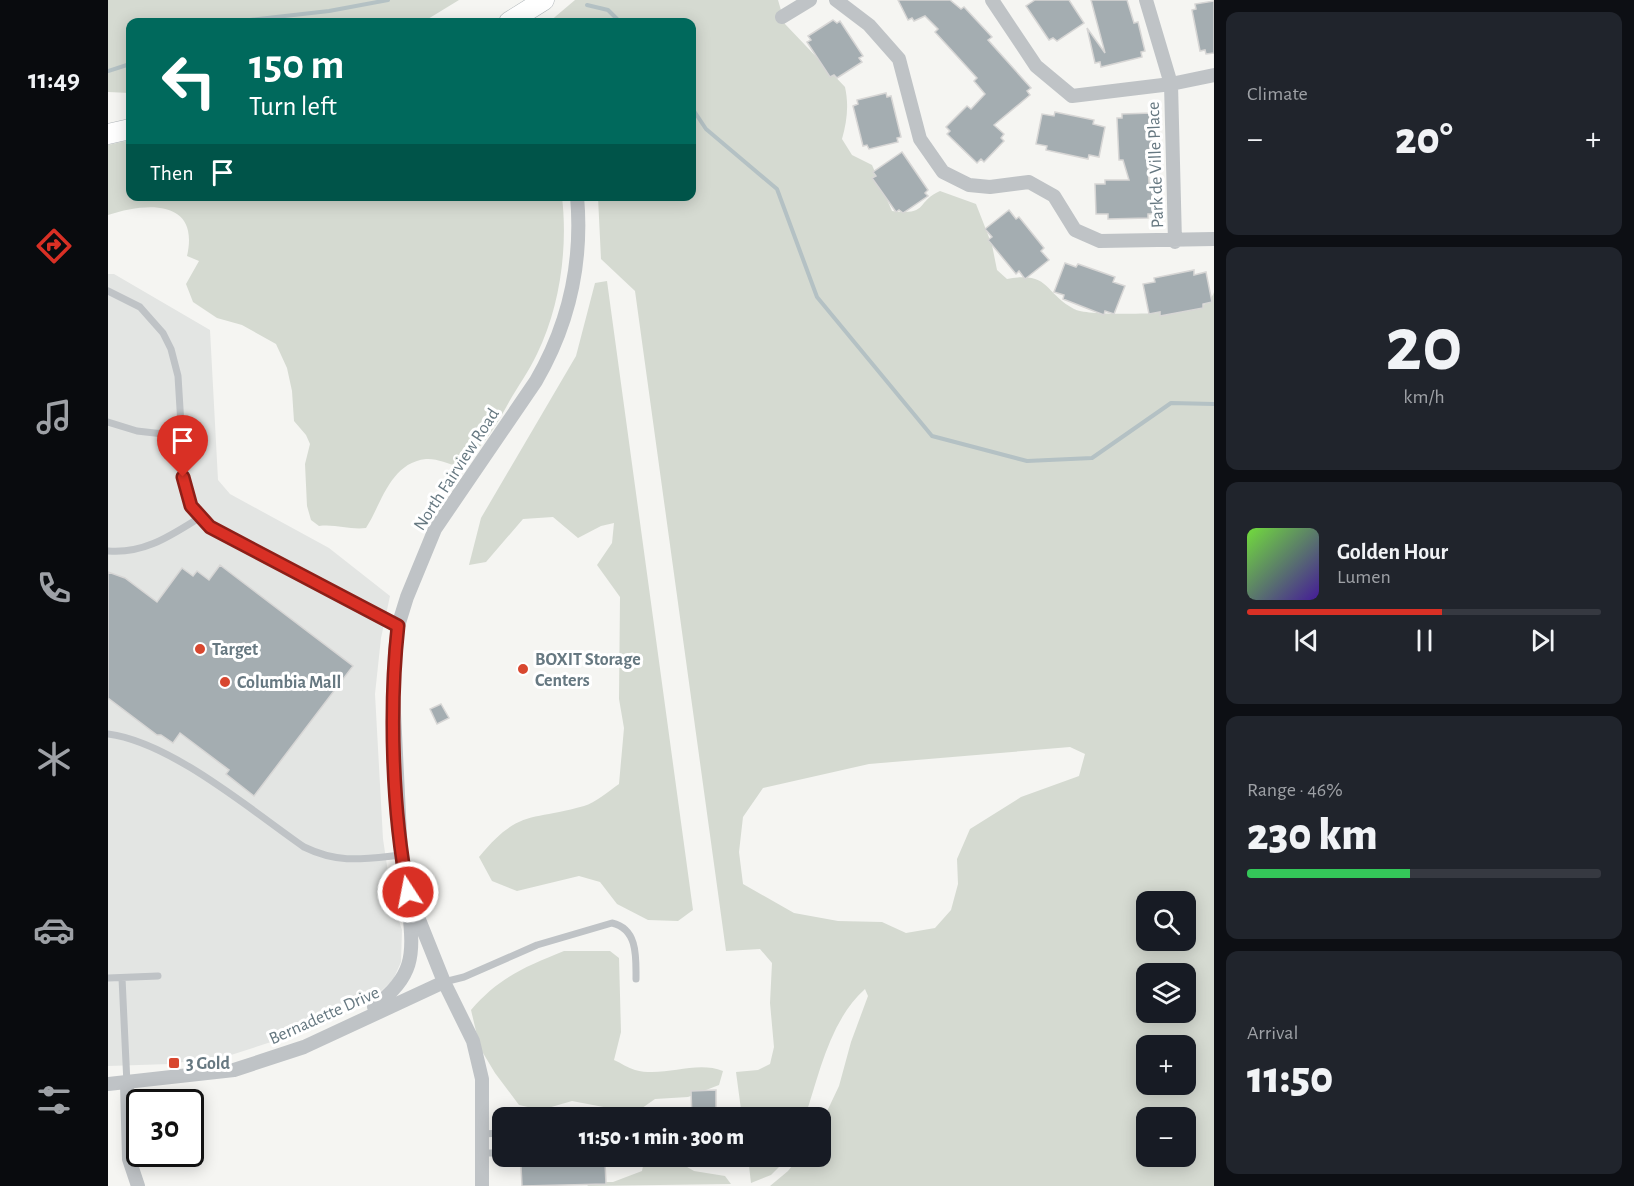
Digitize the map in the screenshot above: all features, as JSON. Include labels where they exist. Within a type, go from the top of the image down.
[{"type":"street","points":[[518,18],[543,0]]},
{"type":"street","points":[[782,17],[810,0]]},
{"type":"street","name":"Park de Ville Place","points":[[836,0],[869,25],[899,58],[920,139],[943,172],[969,185],[990,187],[1029,182],[1054,196],[1075,230],[1100,242],[1175,242],[1171,84],[1146,0]]},
{"type":"street","name":"Park de Ville Place","points":[[992,0],[1036,66],[1072,96],[1171,84],[1214,75]]},
{"type":"street","points":[[108,134],[126,130]]},
{"type":"street","name":"North Fairview Road","points":[[482,1186],[482,1079],[472,1041],[444,982],[408,892],[401,855],[393,693],[398,626],[435,529],[536,381],[553,348],[566,317],[575,278],[580,236],[577,201]]},
{"type":"street","points":[[1175,242],[1214,239]]},
{"type":"street","points":[[356,1022],[389,995],[404,977],[412,943],[408,892]]},
{"type":"street","name":"Bernadette Drive","points":[[108,1084],[127,1084],[234,1070],[304,1047],[444,982]]},
{"type":"street","points":[[127,1084],[129,1159],[138,1186]]},
{"type":"lane","points":[[108,291],[140,307],[163,333],[171,349],[178,376],[185,490],[199,518],[224,536],[398,626]]},
{"type":"lane","points":[[108,422],[137,431],[181,436]]},
{"type":"lane","points":[[108,551],[140,549],[160,542],[199,518]]},
{"type":"lane","points":[[108,734],[147,745],[195,772],[241,801],[304,847],[319,854],[348,860],[401,855]]},
{"type":"lane","points":[[444,982],[464,977],[537,945],[612,923],[623,926],[633,938],[636,980]]},
{"type":"lane","points":[[108,978],[158,976]]},
{"type":"lane","points":[[122,978],[127,1084]]},
{"type":"lane","points":[[482,1134],[492,1133]]},
{"type":"lane","points":[[482,1153],[492,1153]]},
{"type":"shaded area","points":[[108,0],[459,0],[430,18],[126,18],[126,93],[108,92]]},
{"type":"shaded area","points":[[575,0],[778,0],[785,24],[845,87],[847,113],[842,139],[852,155],[872,165],[892,211],[917,210],[940,191],[976,204],[992,245],[997,270],[1007,279],[1021,277],[1039,281],[1064,303],[1083,312],[1135,314],[1189,310],[1203,305],[1214,292],[1214,1186],[770,1186],[791,1167],[831,1167],[831,1107],[829,1107],[839,1086],[851,1042],[868,996],[865,989],[853,1002],[834,1032],[808,1107],[741,1107],[736,1072],[758,1070],[770,1064],[774,1047],[770,1003],[772,963],[760,949],[726,951],[635,291],[601,259],[598,201],[696,201],[696,18],[554,18]],"holes":[[[1070,747],[1085,754],[1079,776],[1021,797],[970,829],[957,859],[958,884],[951,910],[935,928],[906,933],[882,922],[838,921],[794,913],[743,884],[739,852],[743,817],[763,788],[869,764]]]},
{"type":"shaded area","points":[[126,141],[126,201],[562,201],[563,257],[557,297],[545,336],[531,366],[499,420],[481,445],[458,466],[426,459],[404,468],[388,486],[366,528],[319,526],[311,520],[307,506],[305,464],[310,444],[306,435],[294,421],[292,391],[287,368],[276,344],[242,325],[217,318],[193,302],[186,284],[199,261],[187,256],[189,237],[186,224],[178,215],[167,209],[154,207],[108,215],[108,145]]},
{"type":"shaded area","name":"Columbia Mall","points":[[108,274],[114,274],[210,330],[218,480],[230,494],[329,548],[390,596],[381,638],[375,694],[383,839],[392,899],[402,930],[401,962],[393,980],[379,993],[302,1032],[231,1055],[170,1064],[108,1066]]},
{"type":"shaded area","points":[[607,281],[693,910],[678,921],[648,920],[617,904],[600,882],[579,876],[517,891],[492,881],[479,857],[504,831],[515,824],[526,819],[588,804],[619,784],[624,728],[619,699],[620,597],[597,565],[612,543],[614,523],[601,526],[578,538],[553,517],[523,519],[486,562],[469,565],[481,518],[576,356],[595,283]]},
{"type":"shaded area","points":[[564,951],[610,951],[619,958],[621,1032],[614,1060],[632,1069],[646,1072],[712,1068],[723,1071],[719,1085],[688,1097],[655,1099],[644,1107],[604,1107],[572,1101],[551,1107],[519,1105],[480,1048],[471,1010],[502,981]]},
{"type":"shaded area","points":[[643,1167],[687,1167],[694,1171],[725,1176],[731,1184],[587,1186],[592,1182],[613,1182],[642,1171]]},
{"type":"shaded area","points":[[749,1167],[779,1167],[771,1175],[751,1183]]},
{"type":"building","points":[[898,0],[950,0],[961,9],[964,7],[992,37],[988,40],[1031,88],[1027,91],[1030,95],[994,125],[1004,134],[1001,138],[1004,141],[984,162],[981,159],[977,163],[947,134],[950,131],[946,127],[967,106],[971,109],[985,94],[974,81],[977,78],[935,32],[938,29],[925,16],[914,21],[912,18],[908,20]]},
{"type":"building","points":[[1035,0],[1069,0],[1084,23],[1057,41],[1053,38],[1049,40],[1026,6]]},
{"type":"building","points":[[1091,0],[1127,0],[1134,23],[1138,22],[1145,51],[1141,52],[1142,57],[1101,67],[1100,62],[1095,63],[1087,28],[1105,53]]},
{"type":"building","points":[[1214,1],[1214,53],[1206,54],[1205,50],[1200,51],[1192,10],[1196,9],[1195,4]]},
{"type":"building","points":[[833,20],[837,23],[840,21],[863,56],[859,58],[862,62],[837,78],[834,75],[830,77],[807,42],[811,40],[808,36]]},
{"type":"building","points":[[886,93],[887,97],[891,96],[901,137],[897,138],[898,142],[869,149],[867,145],[863,146],[853,106],[858,104],[857,100]]},
{"type":"building","points":[[1055,112],[1094,120],[1093,124],[1105,127],[1099,157],[1089,155],[1088,159],[1046,150],[1047,146],[1036,144],[1042,114],[1054,116]]},
{"type":"building","points":[[1152,113],[1152,117],[1156,117],[1158,159],[1153,159],[1153,164],[1148,164],[1149,183],[1160,183],[1160,214],[1148,214],[1148,218],[1108,219],[1108,214],[1096,214],[1095,184],[1105,184],[1105,180],[1129,180],[1123,160],[1119,160],[1117,118],[1122,118],[1122,114]]},
{"type":"building","points":[[902,152],[928,190],[925,193],[928,196],[903,213],[899,210],[896,212],[872,178],[876,176],[873,172]]},
{"type":"building","points":[[1009,210],[1016,219],[1019,217],[1044,248],[1041,251],[1049,260],[1025,279],[1019,271],[1016,274],[988,240],[992,237],[985,229]]},
{"type":"building","points":[[1065,263],[1076,267],[1078,264],[1115,277],[1113,282],[1125,286],[1114,314],[1105,311],[1104,315],[1063,299],[1064,295],[1054,292]]},
{"type":"building","points":[[1194,270],[1194,275],[1206,272],[1212,302],[1203,304],[1203,308],[1160,316],[1160,312],[1149,314],[1143,284],[1155,282],[1154,278]]},
{"type":"building","name":"Columbia Mall","points":[[220,565],[353,666],[254,796],[226,774],[229,770],[180,733],[173,743],[157,735],[108,698],[108,572],[125,578],[157,602],[182,568],[193,576],[197,571],[209,580]]},
{"type":"building","points":[[441,704],[449,718],[437,724],[430,709]]},
{"type":"building","points":[[716,1090],[716,1107],[692,1107],[691,1091]]},
{"type":"building","points":[[521,1167],[605,1167],[606,1184],[522,1186]]},
{"type":"waterway","points":[[267,18],[329,11],[388,0]]},
{"type":"waterway","points":[[587,5],[608,10],[616,18]]},
{"type":"waterway","points":[[108,71],[126,65]]},
{"type":"waterway","points":[[696,114],[706,129],[777,189],[817,297],[932,436],[1027,461],[1092,458],[1171,403],[1214,404]]},
{"type":"place","name":"Target","points":[[200,649]]},
{"type":"place","name":"BOXIT Storage Centers","points":[[523,669]]},
{"type":"place","name":"Columbia Mall","points":[[225,682]]},
{"type":"place","name":"3 Gold","points":[[174,1063]]},
{"type":"route","points":[[183,477],[191,506],[199,518],[210,527],[398,626],[393,693],[394,730],[399,834],[408,892]]}]
